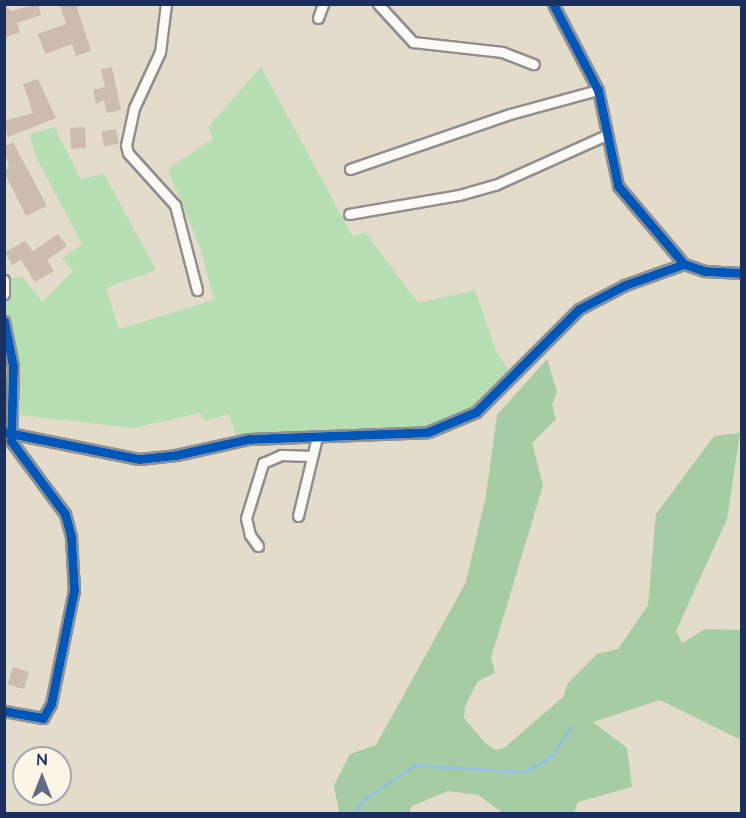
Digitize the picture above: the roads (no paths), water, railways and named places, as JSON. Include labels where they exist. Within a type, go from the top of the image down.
[{"type":"street","points":[[166,4],[160,52],[134,108],[126,145],[128,153],[176,204],[197,290]]},
{"type":"street","points":[[318,18],[323,4]]},
{"type":"street","points":[[378,4],[413,42],[502,52],[534,64]]},
{"type":"street","points":[[553,4],[598,90],[618,186],[684,264],[704,271],[741,273]]},
{"type":"street","points":[[350,169],[510,114],[598,90]]},
{"type":"street","points":[[349,214],[459,195],[495,185],[606,135]]},
{"type":"street","points":[[8,433],[139,459],[176,455],[238,441],[419,434],[460,421],[484,406],[579,309],[618,287],[684,264]]},
{"type":"street","points":[[4,280],[4,294]]},
{"type":"street","points":[[4,321],[13,366],[8,433],[15,447],[65,514],[71,537],[74,590],[47,711],[43,718],[4,711]]},
{"type":"street","points":[[298,516],[317,437]]},
{"type":"street","points":[[258,546],[250,535],[246,518],[263,463],[281,455],[312,456]]},
{"type":"waterway","points":[[353,814],[363,800],[415,765],[525,772],[552,756],[571,726]]}]
